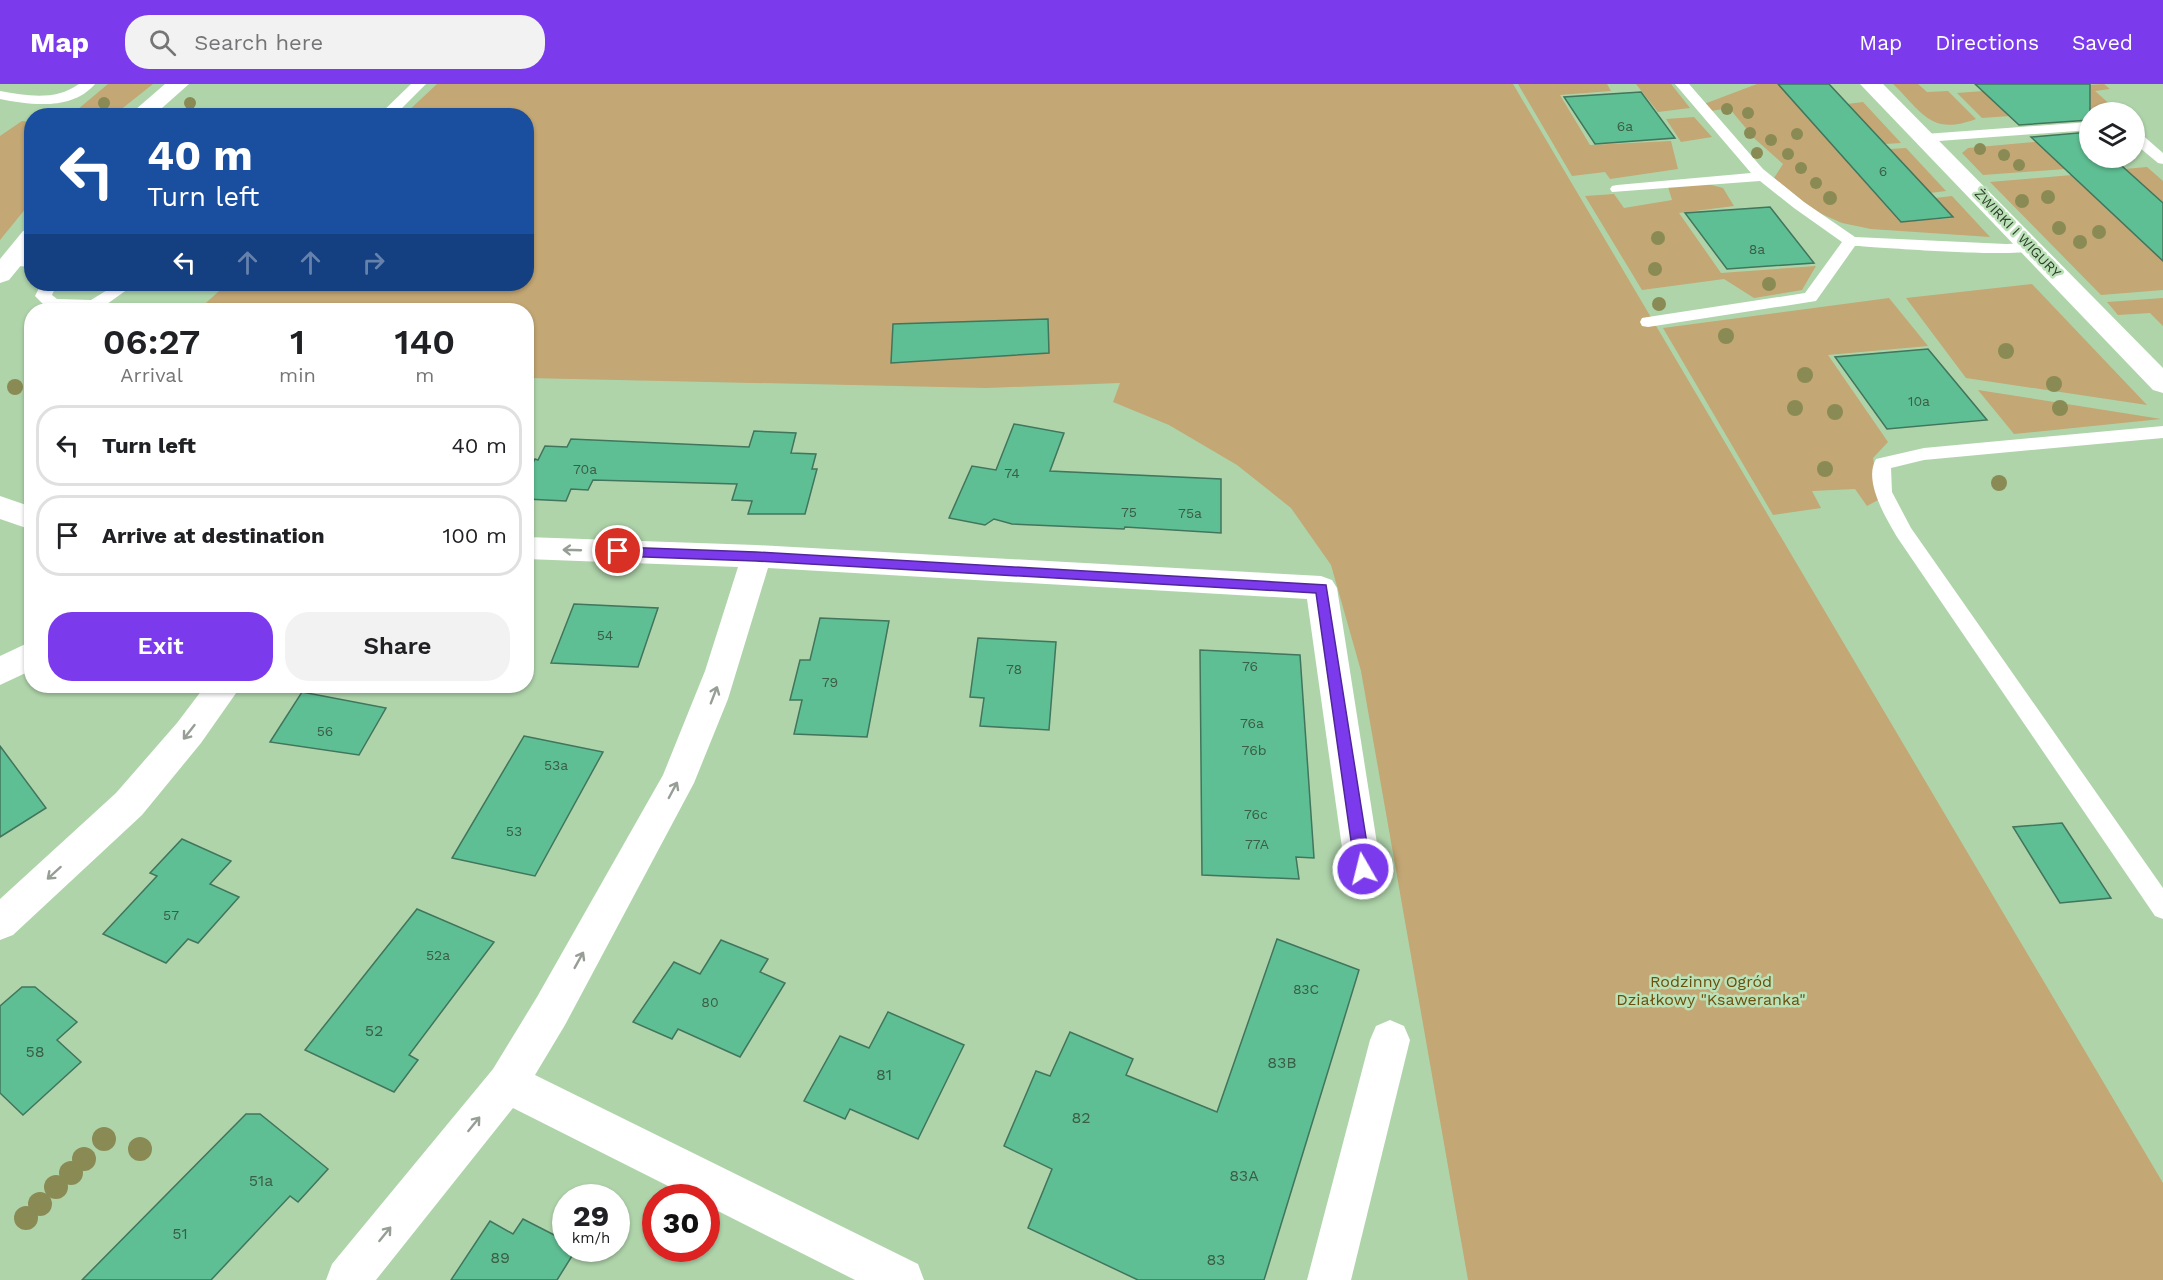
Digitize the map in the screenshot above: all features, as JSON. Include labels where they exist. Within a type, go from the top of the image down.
[{"type":"street","points":[[149,108],[178,84]]},
{"type":"street","name":"ŻWIRKI I WIGURY","points":[[1871,84],[2163,384]]},
{"type":"street","points":[[14,267],[24,250]]},
{"type":"street","points":[[0,507],[24,516]]},
{"type":"street","points":[[534,548],[756,556],[1321,588],[1363,869]]},
{"type":"street","points":[[348,1280],[507,1083],[551,1011],[677,783],[723,670],[756,556]]},
{"type":"street","points":[[0,672],[24,658]]},
{"type":"street","points":[[0,923],[129,804],[189,733],[219,693]]},
{"type":"street","points":[[1329,1280],[1390,1040]]},
{"type":"street","points":[[507,1083],[902,1280]]},
{"type":"lane","points":[[0,95],[39,102],[59,100],[78,92],[88,84]]},
{"type":"lane","points":[[394,108],[419,84]]},
{"type":"lane","points":[[1682,84],[1714,123],[1764,176],[1851,241],[2006,249],[2032,248]]},
{"type":"lane","points":[[1925,138],[2079,127]]},
{"type":"lane","points":[[2145,144],[2163,160]]},
{"type":"lane","points":[[1617,189],[1764,176]]},
{"type":"lane","points":[[1648,322],[1810,297],[1851,241]]},
{"type":"lane","points":[[46,291],[43,296],[52,303]]},
{"type":"lane","points":[[98,303],[116,291]]},
{"type":"lane","points":[[2163,432],[1924,454],[1882,464],[1883,492],[1904,532],[2163,908]]},
{"type":"green space","points":[[108,84],[153,84],[123,108],[79,108]]},
{"type":"green space","name":"Rodzinny Ogród Działkowy \"Ksaweranka\"","points":[[437,84],[1513,84],[2163,1183],[2163,1280],[1468,1280],[1361,671],[1331,565],[1291,508],[1237,465],[1169,425],[1113,402],[1120,383],[986,388],[534,378],[534,303],[206,303],[219,291],[534,291],[534,108],[411,108]]},
{"type":"green space","points":[[1518,84],[1607,84],[1611,91],[1560,95],[1590,145],[1671,141],[1678,169],[1610,179],[1605,172],[1572,176]]},
{"type":"green space","points":[[1636,84],[1671,84],[1690,108],[1658,112]]},
{"type":"green space","points":[[1757,84],[1778,84],[1900,222],[1953,218],[1935,198],[1952,196],[1990,237],[1871,229],[1842,223],[1815,211],[1774,178],[1783,164],[1755,139],[1729,108],[1711,111],[1704,104]]},
{"type":"green space","points":[[1893,84],[1918,84],[1927,92],[1948,91],[1976,119],[1961,124],[1938,123],[1929,119]]},
{"type":"green space","points":[[2104,84],[2110,89],[2095,91],[2107,102],[2079,102],[2079,111],[2065,112],[2037,88]]},
{"type":"green space","points":[[2024,88],[2052,113],[1982,118],[1957,93]]},
{"type":"green space","points":[[1863,102],[1901,143],[1885,144],[1847,104]]},
{"type":"green space","points":[[1694,117],[1712,137],[1681,142],[1666,119]]},
{"type":"green space","points":[[24,121],[24,211],[0,240],[0,136]]},
{"type":"green space","points":[[2079,138],[2079,150],[2065,169],[1983,175],[1962,153],[1968,148]]},
{"type":"green space","points":[[1906,148],[1946,191],[1930,193],[1890,149]]},
{"type":"green space","points":[[2145,167],[2163,181],[2163,203],[2125,169]]},
{"type":"green space","points":[[2072,175],[2163,261],[2163,290],[2101,295],[1990,182]]},
{"type":"green space","points":[[1708,184],[1723,188],[1734,206],[1679,213],[1721,273],[1816,266],[1802,290],[1754,298],[1724,279],[1642,290],[1585,196],[1614,194],[1624,208],[1672,200],[1668,187]]},
{"type":"green space","points":[[2032,284],[2147,405],[1966,378],[1906,298]]},
{"type":"green space","points":[[1889,298],[1928,346],[1828,355],[1888,442],[1873,458],[1880,499],[1867,506],[1855,489],[1812,491],[1821,508],[1773,515],[1663,328]]},
{"type":"green space","points":[[2163,298],[2163,326],[2150,313],[2118,315],[2107,302]]},
{"type":"green space","points":[[1978,390],[2161,419],[2014,434]]},
{"type":"building","points":[[1778,84],[1829,84],[1953,217],[1901,222]]},
{"type":"building","points":[[1975,84],[2090,84],[2090,102],[2079,102],[2079,121],[2019,125]]},
{"type":"building","points":[[1641,92],[1675,138],[1595,144],[1564,97]]},
{"type":"building","points":[[2079,133],[2079,168],[2124,168],[2163,203],[2163,261],[2031,137]]},
{"type":"building","points":[[1770,207],[1814,263],[1727,269],[1685,213]]},
{"type":"building","points":[[1048,319],[1049,353],[891,363],[893,324]]},
{"type":"building","points":[[1928,349],[1987,420],[1887,429],[1835,357]]},
{"type":"building","points":[[1014,424],[1064,433],[1050,471],[1221,479],[1221,533],[1125,527],[1124,529],[1012,524],[994,519],[985,525],[949,518],[972,466],[996,470]]},
{"type":"building","points":[[754,431],[796,433],[791,453],[816,454],[812,469],[817,469],[805,514],[748,514],[752,501],[732,500],[737,484],[593,480],[588,490],[571,489],[566,501],[534,499],[535,459],[538,460],[545,446],[567,447],[571,439],[749,447]]},
{"type":"building","points":[[574,604],[658,608],[638,667],[551,663]]},
{"type":"building","points":[[820,618],[889,621],[867,737],[794,734],[802,700],[790,700],[800,660],[810,660]]},
{"type":"building","points":[[978,638],[1056,642],[1049,730],[980,726],[984,698],[970,697]]},
{"type":"building","points":[[1200,650],[1300,655],[1314,858],[1296,857],[1299,879],[1202,875]]},
{"type":"building","points":[[301,693],[386,708],[359,755],[270,742]]},
{"type":"building","points":[[524,736],[603,752],[535,876],[452,858]]},
{"type":"building","points":[[0,746],[46,808],[0,837]]},
{"type":"building","points":[[2062,823],[2111,898],[2060,903],[2013,827]]},
{"type":"building","points":[[182,839],[231,861],[210,884],[239,897],[198,943],[188,939],[166,963],[103,934],[157,876],[150,873]]},
{"type":"building","points":[[417,909],[494,942],[409,1055],[418,1060],[394,1092],[305,1050]]},
{"type":"building","points":[[1277,939],[1359,970],[1264,1280],[1138,1280],[1028,1228],[1052,1169],[1004,1146],[1036,1071],[1050,1076],[1070,1032],[1133,1059],[1126,1075],[1217,1112]]},
{"type":"building","points":[[721,940],[768,959],[760,972],[785,983],[740,1057],[678,1029],[672,1039],[633,1022],[674,962],[700,974]]},
{"type":"building","points":[[22,987],[35,987],[77,1022],[57,1040],[81,1062],[23,1115],[0,1093],[0,1006]]},
{"type":"building","points":[[888,1012],[964,1045],[918,1139],[850,1109],[845,1119],[804,1101],[840,1036],[869,1048]]},
{"type":"building","points":[[246,1114],[260,1114],[328,1169],[298,1202],[290,1196],[211,1280],[82,1280]]},
{"type":"building","points":[[523,1219],[552,1234],[552,1262],[568,1262],[557,1280],[451,1280],[490,1221],[513,1234]]},
{"type":"route","points":[[618,551],[756,556],[1321,588],[1363,869]]}]
